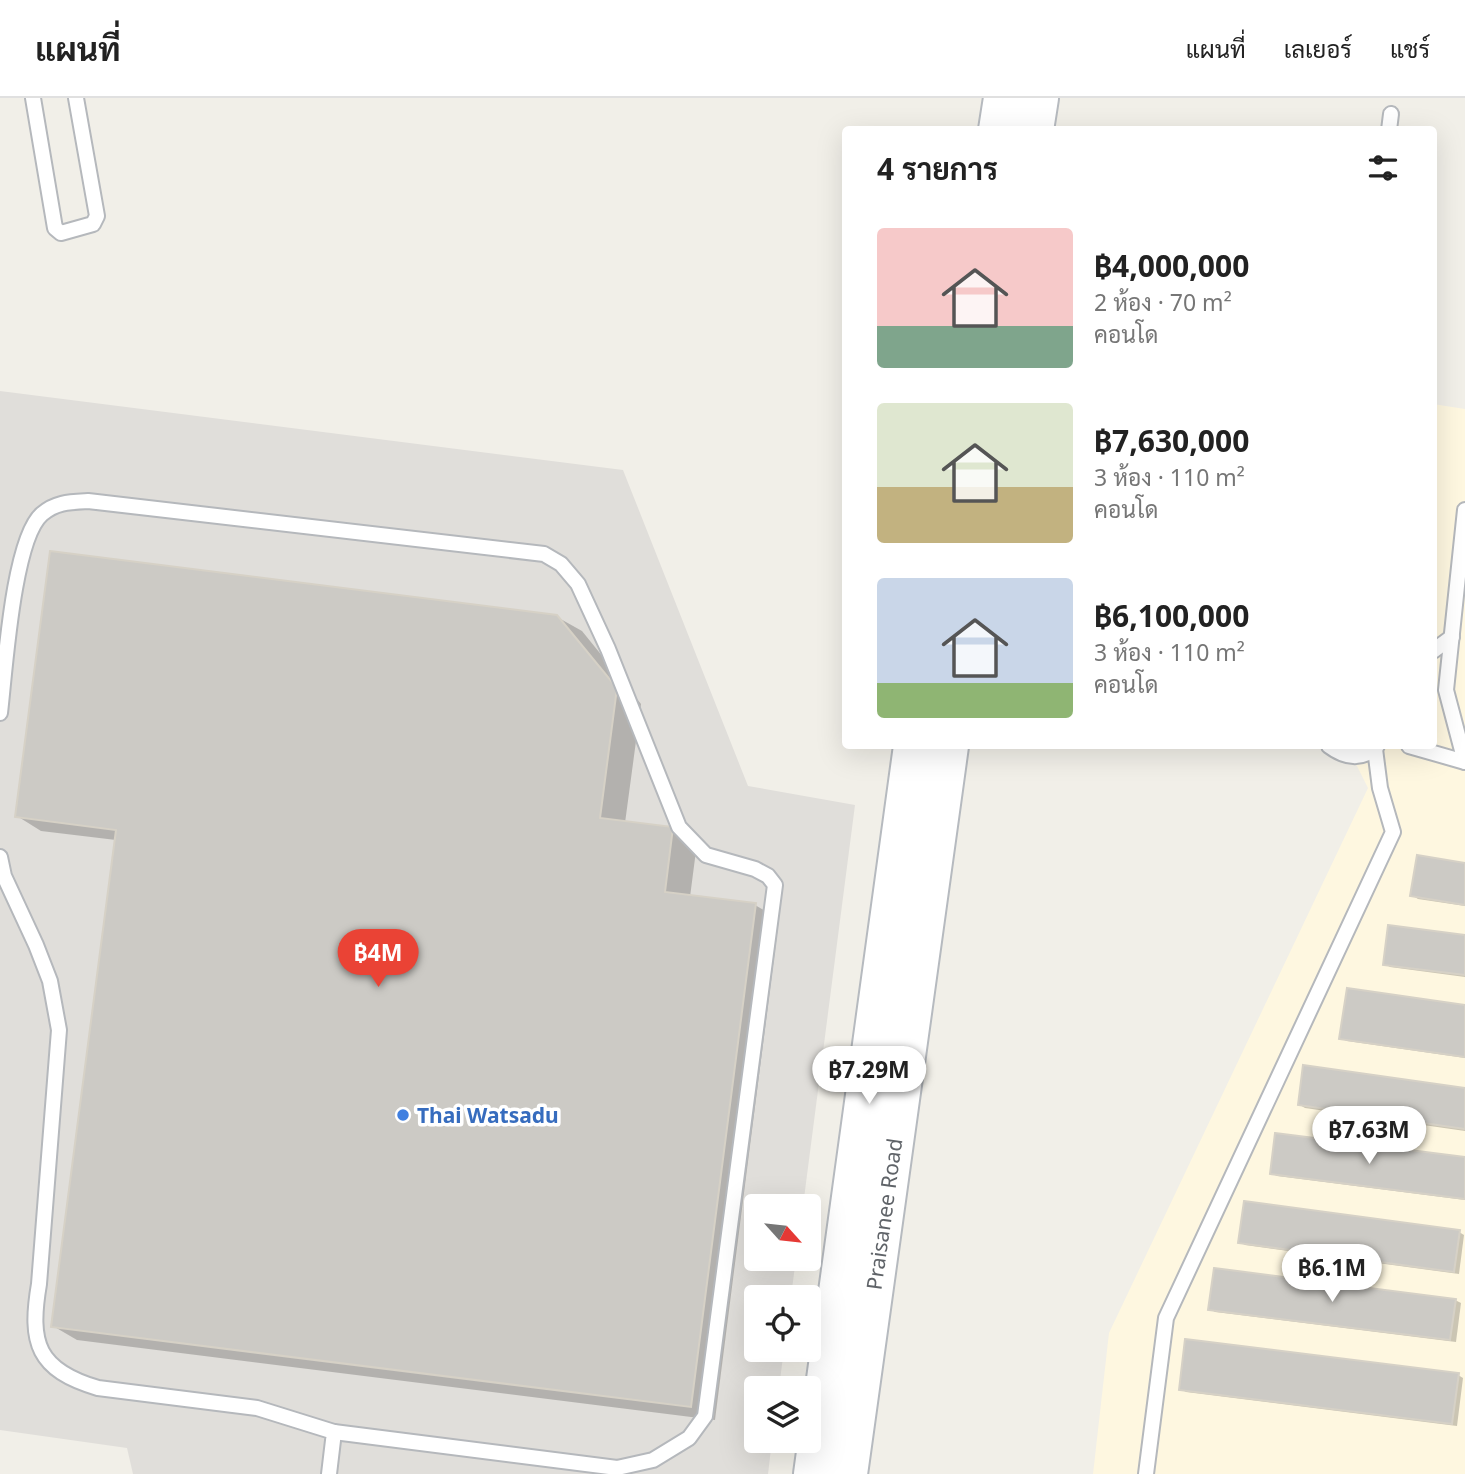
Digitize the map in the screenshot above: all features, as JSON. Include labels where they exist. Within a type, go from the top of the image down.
[{"type":"street","points":[[999,126],[1003,98]]},
{"type":"street","points":[[1034,126],[1038,98]]},
{"type":"street","name":"Praisanee Road","points":[[813,1474],[914,749]]},
{"type":"street","name":"Praisanee Road","points":[[848,1474],[949,749]]},
{"type":"lane","points":[[33,98],[55,228],[61,233],[93,224],[97,216],[76,98]]},
{"type":"lane","points":[[1390,126],[1391,114]]},
{"type":"lane","points":[[0,713],[18,570],[26,539],[40,515],[61,503],[88,501],[544,554],[561,564],[578,584],[608,649],[679,827],[706,855],[755,869],[768,876],[775,886],[705,1416],[689,1438],[653,1460],[617,1468],[334,1432],[257,1408],[97,1388],[73,1380],[53,1368],[38,1345],[33,1315],[39,1284],[59,1030],[50,981],[37,945],[4,876],[0,857]]},
{"type":"lane","points":[[1465,510],[1446,691],[1465,762]]},
{"type":"lane","points":[[1437,648],[1452,636]]},
{"type":"lane","points":[[1333,749],[1352,757],[1364,755],[1373,749]]},
{"type":"lane","points":[[1146,1474],[1166,1318],[1393,832],[1380,788],[1376,749]]},
{"type":"lane","points":[[1420,749],[1465,762]]},
{"type":"lane","points":[[329,1474],[334,1432]]},
{"type":"shaded area","name":"Thai Watsadu","points":[[0,391],[623,470],[748,786],[855,805],[805,1194],[744,1194],[744,1271],[794,1271],[793,1285],[744,1285],[744,1362],[782,1362],[781,1376],[744,1376],[744,1453],[770,1453],[768,1474],[133,1474],[127,1448],[0,1430]]},
{"type":"shaded area","points":[[1437,405],[1465,409],[1465,1474],[1093,1474],[1109,1333],[1368,788],[1348,749],[1437,749]]},
{"type":"building","name":"Thai Watsadu","points":[[50,551],[557,615],[617,688],[600,818],[673,827],[665,892],[756,903],[691,1407],[51,1327],[116,830],[15,817]]},
{"type":"building","points":[[1417,855],[1465,863],[1465,905],[1410,896]]},
{"type":"building","points":[[1388,925],[1465,935],[1465,975],[1383,965]]},
{"type":"building","points":[[1347,988],[1465,1005],[1465,1057],[1339,1039]]},
{"type":"building","points":[[1303,1065],[1465,1088],[1465,1129],[1298,1105]]},
{"type":"building","points":[[1275,1133],[1465,1157],[1465,1199],[1270,1174]]},
{"type":"building","points":[[1244,1201],[1460,1230],[1454,1272],[1238,1243]]},
{"type":"building","points":[[1214,1268],[1456,1299],[1450,1340],[1208,1310]]},
{"type":"building","points":[[1185,1339],[1459,1373],[1452,1424],[1179,1390]]},
{"type":"place","name":"Thai Watsadu","points":[[403,1115]]}]
